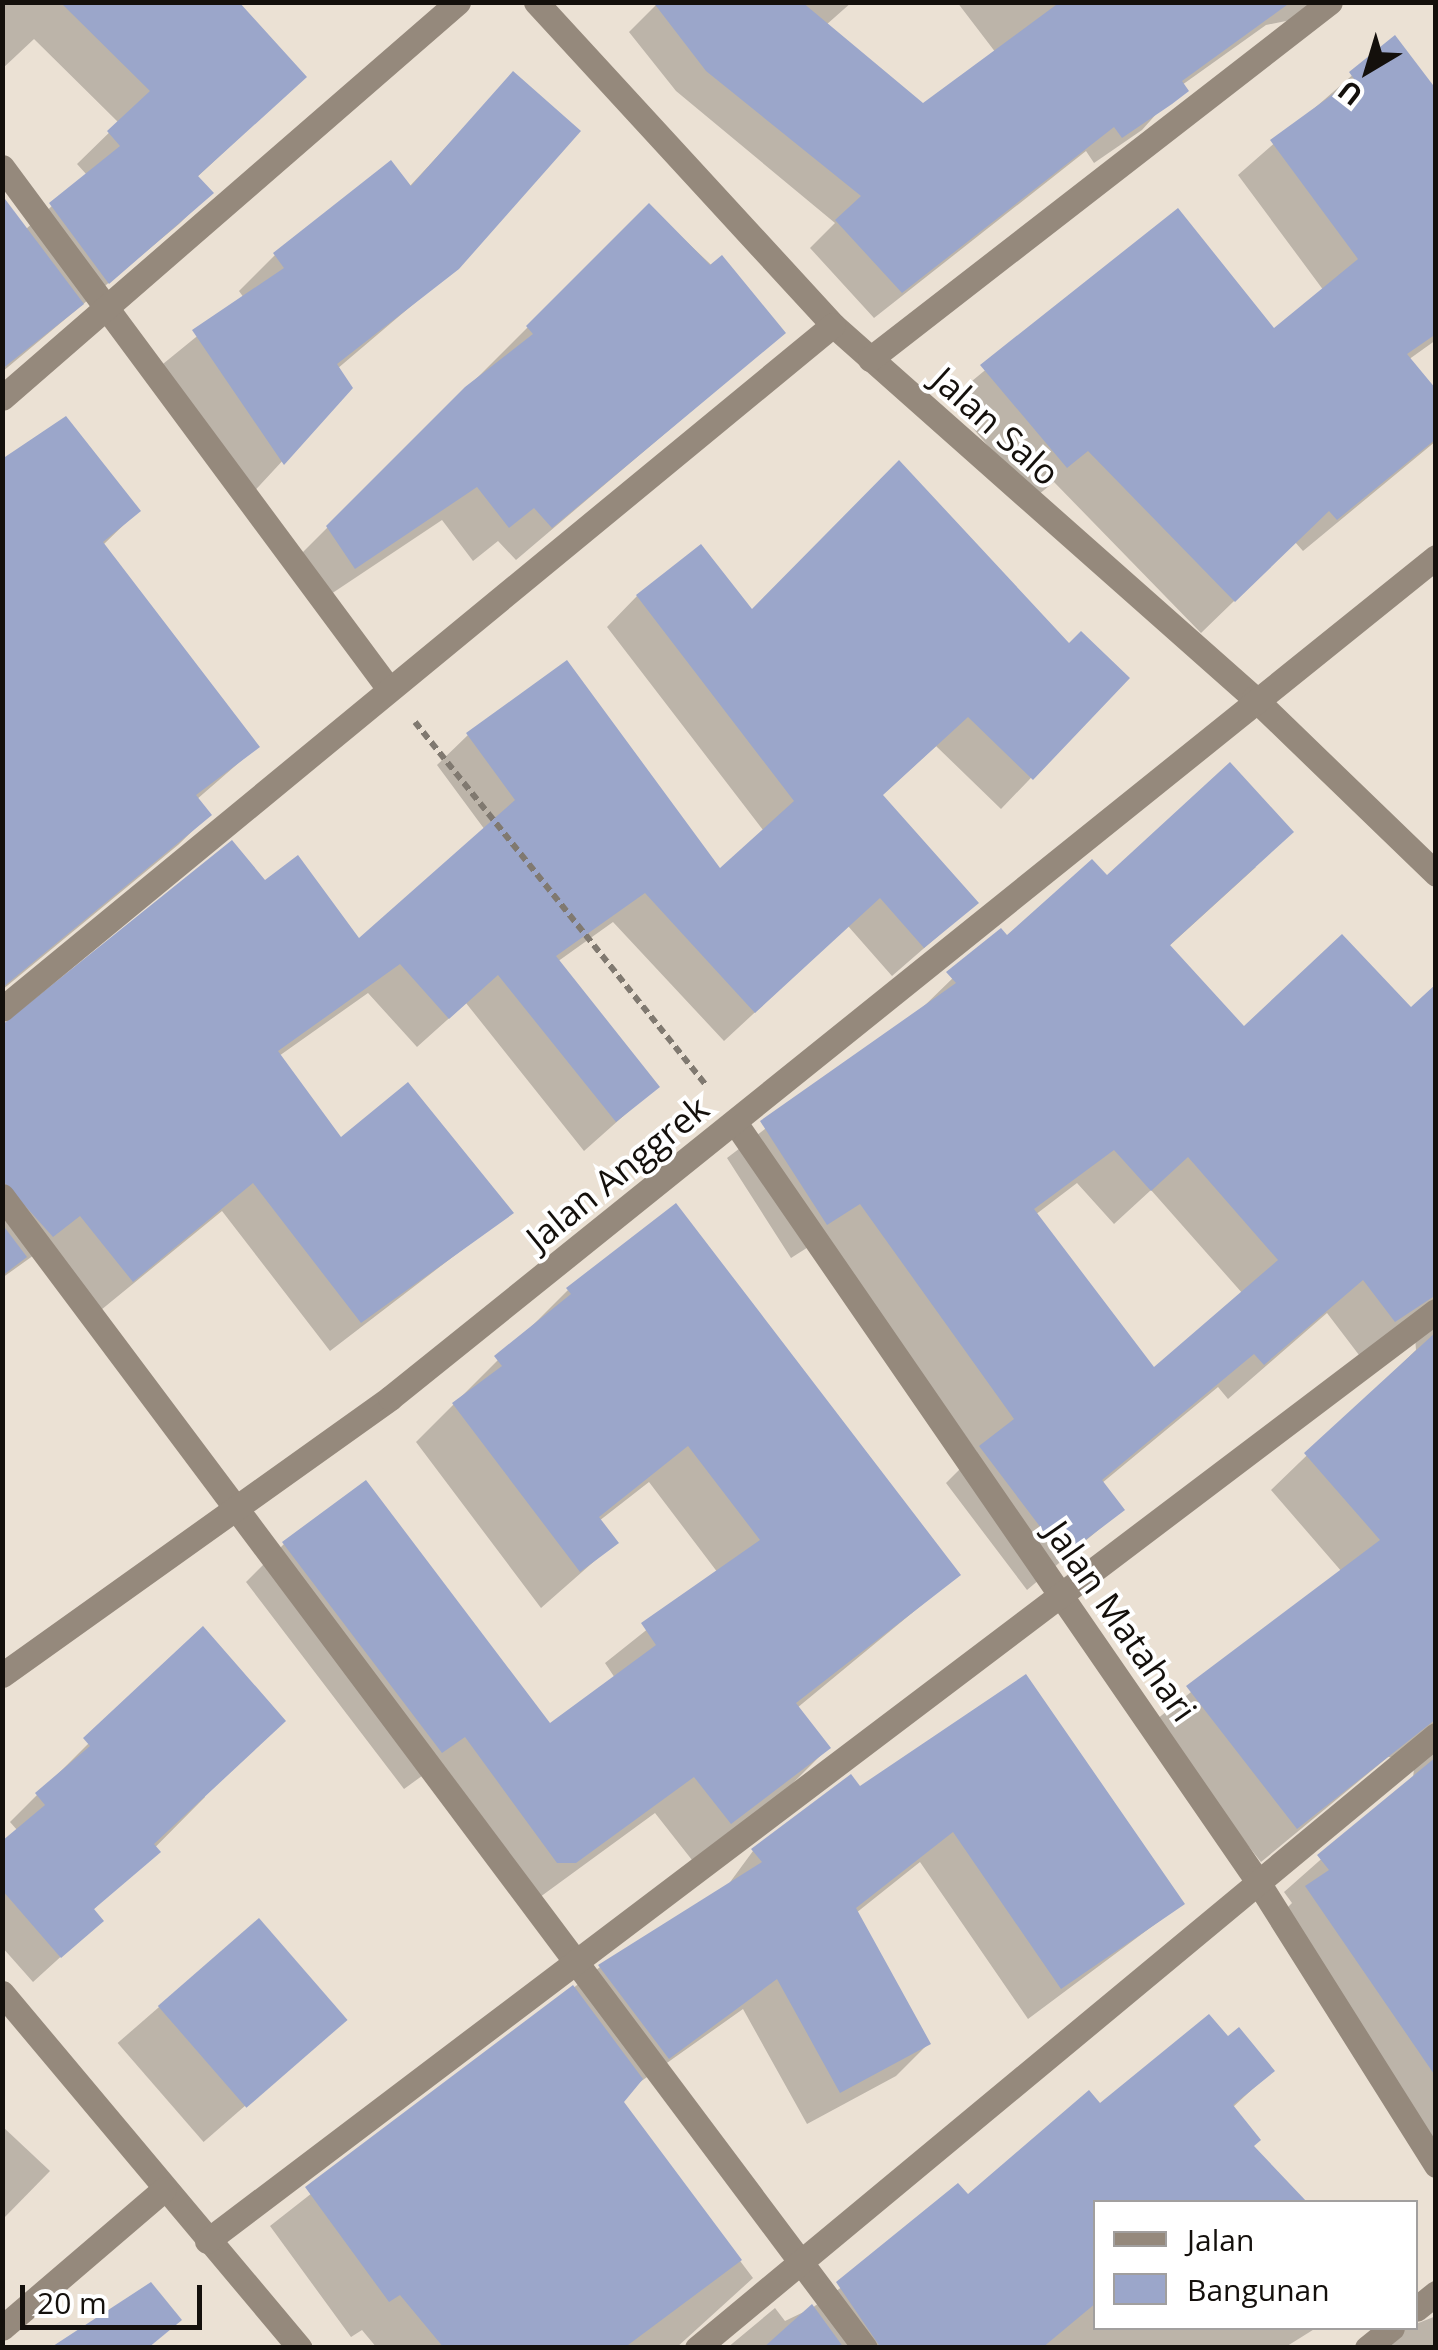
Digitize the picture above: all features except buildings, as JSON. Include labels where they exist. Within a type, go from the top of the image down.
[{"type":"street","points":[[2,398],[114,306],[458,2]]},
{"type":"street","name":"Jalan Salo","points":[[536,2],[832,324],[1254,698],[1436,874]]},
{"type":"street","points":[[870,359],[1330,2]]},
{"type":"street","points":[[2,167],[114,306],[389,689]]},
{"type":"street","points":[[2,1008],[832,324]]},
{"type":"street","name":"Jalan Anggrek","points":[[2,1675],[240,1508],[736,1124],[1254,698],[1436,557]]},
{"type":"street","name":"Jalan Matahari","points":[[736,1124],[1256,1879],[1436,2165]]},
{"type":"street","points":[[2,1196],[240,1508],[865,2348]]},
{"type":"street","points":[[207,2241],[1058,1590],[1436,1311]]},
{"type":"street","points":[[697,2348],[1110,2012],[1256,1879],[1436,1735]]},
{"type":"street","points":[[2,1992],[300,2348]]},
{"type":"street","points":[[2,2328],[164,2189]]},
{"type":"street","points":[[1367,2348],[1390,2330]]},
{"type":"path","points":[[389,689],[736,1124]]}]
